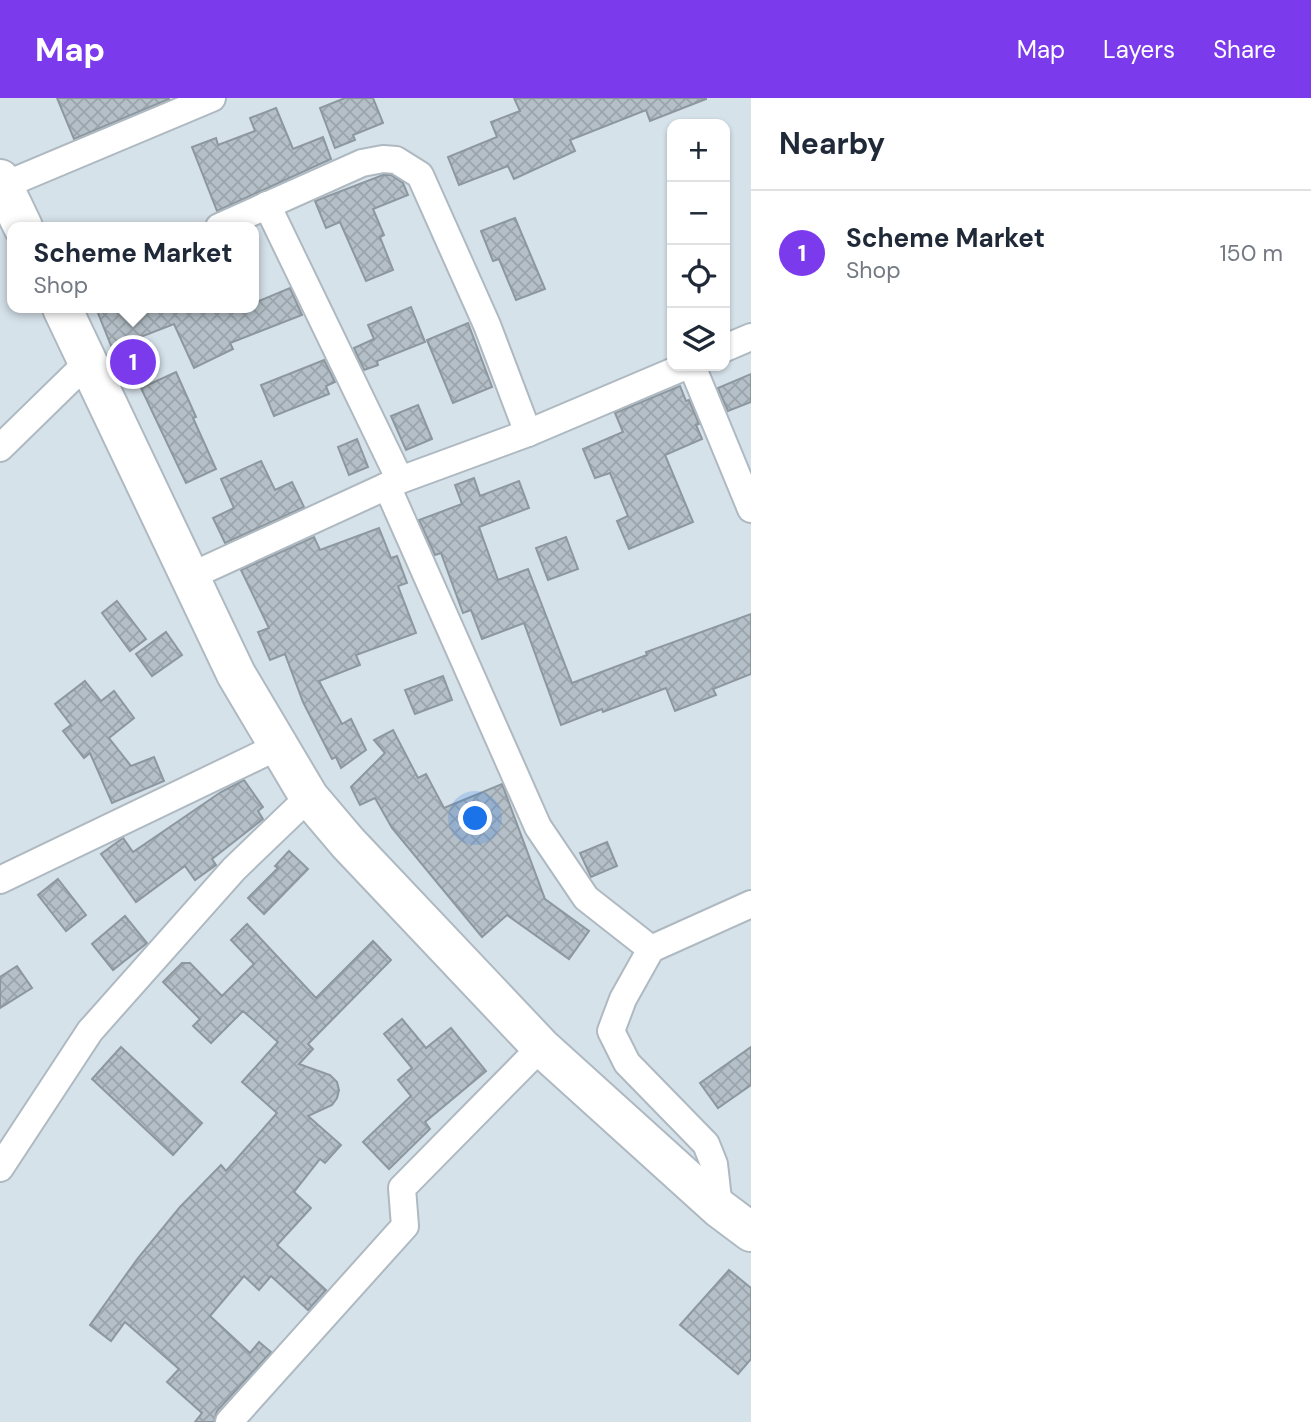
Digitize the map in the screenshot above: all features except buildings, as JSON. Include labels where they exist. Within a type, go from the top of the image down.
[{"type":"main road","points":[[1,184],[20,222]]},
{"type":"main road","points":[[64,313],[236,674],[309,797],[348,844],[541,1047],[719,1208],[751,1232]]},
{"type":"street","points":[[1,184],[212,98]]},
{"type":"street","points":[[230,222],[362,163],[383,159],[396,160],[420,175],[487,325],[528,433]]},
{"type":"street","points":[[267,205],[393,483],[538,827],[586,898],[652,949]]},
{"type":"street","points":[[730,346],[751,337]]},
{"type":"street","points":[[0,448],[88,362]]},
{"type":"street","points":[[191,576],[393,483],[528,433],[673,371]]},
{"type":"street","points":[[694,371],[751,509]]},
{"type":"street","points":[[0,880],[279,746]]},
{"type":"street","points":[[0,1168],[90,1031],[234,869],[309,797]]},
{"type":"street","points":[[719,1208],[714,1164],[706,1144],[627,1063],[611,1031],[622,999],[652,949],[751,904]]},
{"type":"street","points":[[229,1422],[405,1226],[402,1188],[541,1047]]},
{"type":"place","name":"Scheme Market","points":[[133,362]]}]
